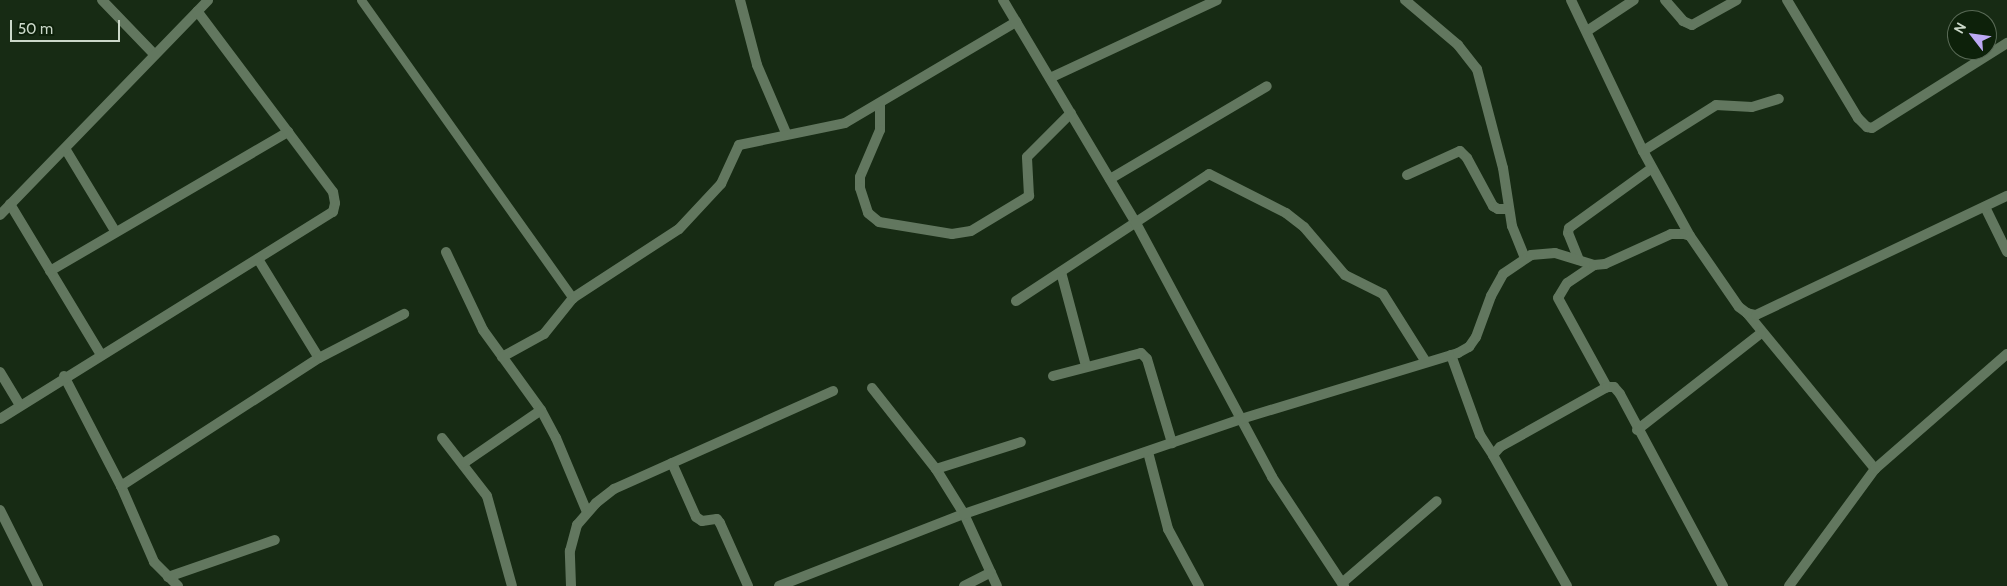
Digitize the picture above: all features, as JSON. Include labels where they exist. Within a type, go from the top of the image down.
[{"type":"street","points":[[102,0],[155,55]]},
{"type":"street","points":[[0,215],[66,150],[208,0]]},
{"type":"street","points":[[740,0],[757,65],[786,134]]},
{"type":"street","points":[[1003,0],[1136,223],[1272,477],[1343,584],[1437,501]]},
{"type":"street","points":[[1050,78],[1217,0]]},
{"type":"street","points":[[1405,0],[1458,45],[1477,69],[1503,168],[1508,209],[1524,259]]},
{"type":"street","points":[[1571,0],[1643,151],[1690,236],[1761,333],[1875,470]]},
{"type":"street","points":[[1587,31],[1634,0]]},
{"type":"street","points":[[1664,0],[1683,21],[1692,25],[1736,0]]},
{"type":"street","points":[[1787,0],[1858,118],[1867,128],[1872,128],[2007,43]]},
{"type":"street","points":[[0,418],[64,376],[326,218],[336,203],[333,192],[196,11]]},
{"type":"street","points":[[502,357],[544,334],[573,298],[661,243],[685,224],[721,184],[739,145],[786,134],[844,124],[1016,22]]},
{"type":"street","points":[[1110,179],[1266,86]]},
{"type":"street","points":[[1643,151],[1716,105],[1752,107],[1779,99]]},
{"type":"street","points":[[880,104],[880,130],[860,177],[860,188],[868,213],[879,222],[952,234],[970,231],[1029,196],[1027,157],[1071,113]]},
{"type":"street","points":[[50,271],[115,231],[288,132]]},
{"type":"street","points":[[66,150],[115,231]]},
{"type":"street","points":[[1407,175],[1460,151],[1493,206],[1498,210],[1508,209]]},
{"type":"street","points":[[1578,260],[1568,234],[1569,228],[1652,168]]},
{"type":"street","points":[[1016,301],[1136,223],[1202,176],[1218,176],[1294,219],[1345,275],[1383,294],[1426,362]]},
{"type":"street","points":[[1747,314],[1765,313],[2007,196]]},
{"type":"street","points":[[10,204],[101,355]]},
{"type":"street","points":[[1985,207],[2007,252]]},
{"type":"street","points":[[1607,387],[1558,298],[1567,283],[1594,265],[1618,260],[1671,234],[1690,236]]},
{"type":"street","points":[[446,252],[474,316],[541,410],[587,512]]},
{"type":"street","points":[[779,586],[964,514],[1241,419],[1451,355],[1469,347],[1481,328],[1496,284],[1503,274],[1524,259],[1555,253],[1594,265]]},
{"type":"street","points":[[258,259],[319,358]]},
{"type":"street","points":[[1061,272],[1086,366]]},
{"type":"street","points":[[121,486],[319,358],[404,314]]},
{"type":"street","points":[[1637,430],[1761,333]]},
{"type":"street","points":[[1053,376],[1142,353],[1147,359],[1172,443]]},
{"type":"street","points":[[1789,586],[1875,470],[2007,354]]},
{"type":"street","points":[[1451,355],[1480,435],[1567,586]]},
{"type":"street","points":[[0,372],[20,405]]},
{"type":"street","points":[[64,376],[121,486],[154,562],[178,586]]},
{"type":"street","points":[[1493,455],[1500,447],[1607,387],[1614,388],[1620,394],[1637,430],[1723,586]]},
{"type":"street","points":[[872,388],[936,469],[964,514],[997,586]]},
{"type":"street","points":[[571,586],[572,539],[587,512],[614,489],[833,391]]},
{"type":"street","points":[[464,463],[541,410]]},
{"type":"street","points":[[442,438],[464,463],[487,496],[512,586]]},
{"type":"street","points":[[936,469],[1021,442]]},
{"type":"street","points":[[1148,452],[1168,529],[1199,586]]},
{"type":"street","points":[[672,464],[696,517],[702,520],[717,519],[720,523],[748,586]]},
{"type":"street","points":[[0,510],[38,586]]},
{"type":"street","points":[[0,534],[10,528]]},
{"type":"street","points":[[168,577],[275,540]]},
{"type":"street","points":[[964,586],[991,572]]},
{"type":"lane","points":[[361,0],[573,298]]}]
